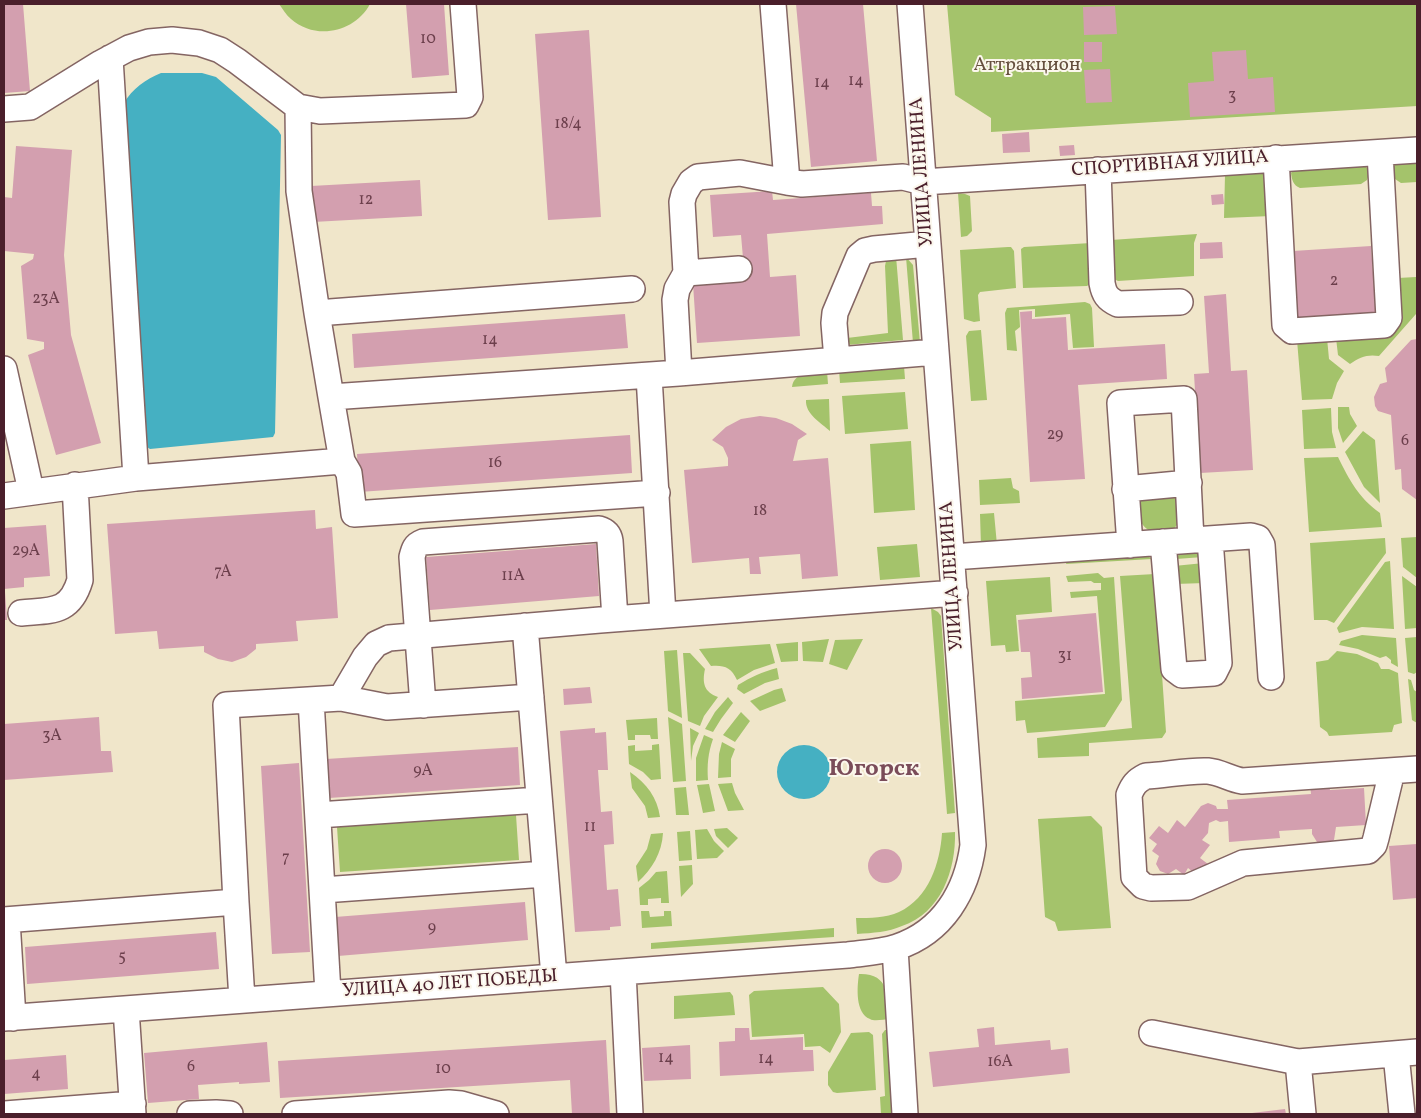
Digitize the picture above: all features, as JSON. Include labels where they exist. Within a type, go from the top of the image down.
[{"type":"street","points":[[4,109],[30,107],[129,48],[149,42],[172,40],[199,42],[220,50],[298,107],[320,111],[466,105],[470,97],[463,4]]},
{"type":"street","points":[[772,4],[788,182]]},
{"type":"street","name":"УЛИЦА ЛЕНИНА","points":[[895,948],[924,935],[942,919],[958,897],[972,859],[974,845],[910,4]]},
{"type":"street","points":[[110,58],[136,478]]},
{"type":"street","points":[[298,107],[299,191],[331,397],[342,461],[349,473],[354,514],[657,493]]},
{"type":"street","name":"СПОРТИВНАЯ УЛИЦА","points":[[686,273],[682,202],[691,182],[698,177],[740,173],[802,184],[903,177],[923,182],[1417,150]]},
{"type":"street","points":[[1276,158],[1285,325],[1292,330],[1384,325],[1389,318],[1380,153]]},
{"type":"street","points":[[1098,170],[1104,294],[1110,301],[1118,304],[1180,302]]},
{"type":"street","points":[[837,360],[835,313],[858,256],[865,251],[874,249],[928,244]]},
{"type":"street","points":[[680,374],[675,300],[677,290],[686,273],[739,269]]},
{"type":"street","points":[[317,313],[632,289]]},
{"type":"street","points":[[331,397],[680,374],[936,352]]},
{"type":"street","points":[[4,369],[30,491]]},
{"type":"street","points":[[649,376],[664,615]]},
{"type":"street","points":[[1130,544],[1120,404],[1184,399],[1189,483],[1201,540],[1219,663],[1214,673],[1182,675],[1174,669],[1163,542]]},
{"type":"street","points":[[4,496],[136,478],[342,461]]},
{"type":"street","points":[[1125,488],[1189,483]]},
{"type":"street","points":[[21,613],[54,610],[67,604],[76,594],[80,580],[75,486]]},
{"type":"street","points":[[423,705],[412,557],[417,544],[423,542],[605,531],[610,541],[615,619]]},
{"type":"street","points":[[952,557],[1251,536],[1258,538],[1262,545],[1271,677]]},
{"type":"street","points":[[341,698],[365,657],[376,644],[389,638],[418,634],[954,593]]},
{"type":"street","points":[[525,626],[554,977]]},
{"type":"street","points":[[242,1000],[226,706],[341,698],[387,707],[531,697]]},
{"type":"street","points":[[311,700],[328,994]]},
{"type":"street","points":[[1392,771],[1374,846],[1368,851],[1243,863],[1188,887],[1151,888],[1144,886],[1134,876],[1129,795],[1132,786],[1146,776],[1208,771],[1242,781],[1417,769]]},
{"type":"street","points":[[318,815],[539,800]]},
{"type":"street","points":[[322,890],[545,874]]},
{"type":"street","points":[[8,1018],[5,920],[236,902]]},
{"type":"street","points":[[895,948],[905,1114]]},
{"type":"street","name":"УЛИЦА 40 ЛЕТ ПОБЕДЫ","points":[[8,1018],[848,955],[895,948]]},
{"type":"street","points":[[623,972],[630,1114]]},
{"type":"street","points":[[5,1114],[133,1109],[126,1009]]},
{"type":"street","points":[[1152,1033],[1298,1062],[1407,1053],[1402,1114]]},
{"type":"street","points":[[1298,1062],[1303,1114]]},
{"type":"street","points":[[295,1114],[449,1103],[461,1104],[496,1114]]},
{"type":"street","points":[[190,1114],[216,1112],[230,1114]]},
{"type":"green space","points":[[279,4],[370,4],[363,14],[345,27],[323,31],[301,26],[289,17]]},
{"type":"green space","name":"Аттракцион","points":[[947,4],[1417,4],[1417,106],[991,132],[991,118],[955,95]]},
{"type":"green space","points":[[1417,160],[1417,182],[1401,183],[1392,177],[1393,165],[1396,161]]},
{"type":"green space","points":[[1362,164],[1367,168],[1369,174],[1367,180],[1361,184],[1300,188],[1293,182],[1291,173],[1296,167]]},
{"type":"green space","points":[[1258,170],[1269,178],[1271,216],[1224,218],[1225,175]]},
{"type":"green space","points":[[958,193],[970,196],[972,231],[967,236],[961,237]]},
{"type":"green space","points":[[1197,234],[1194,243],[1194,276],[1118,281],[1114,279],[1111,240]]},
{"type":"green space","points":[[1091,243],[1091,283],[1087,286],[1023,288],[1021,249],[1024,247]]},
{"type":"green space","points":[[1011,247],[1014,251],[1016,288],[980,292],[978,295],[980,321],[974,322],[964,319],[960,250]]},
{"type":"green space","points":[[896,256],[903,340],[846,345],[847,338],[888,333],[885,266],[886,261],[890,257]]},
{"type":"green space","points":[[906,257],[913,265],[920,343],[913,343]]},
{"type":"green space","points":[[1416,277],[1416,314],[1379,356],[1371,355],[1350,364],[1338,355],[1336,338],[1389,335],[1401,321],[1398,278]]},
{"type":"green space","points":[[1085,302],[1090,304],[1092,308],[1094,347],[1073,348],[1070,314],[1035,317],[1035,309],[1019,310],[1020,327],[1015,331],[1017,351],[1007,350],[1005,313],[1007,308]]},
{"type":"green space","points":[[981,330],[987,400],[971,401],[966,336],[969,331]]},
{"type":"green space","points":[[1327,338],[1329,359],[1344,371],[1337,383],[1332,399],[1302,400],[1297,340]]},
{"type":"green space","points":[[904,366],[905,379],[840,383],[839,370]]},
{"type":"green space","points":[[827,371],[828,384],[792,387],[796,378],[801,375]]},
{"type":"green space","points":[[905,392],[908,429],[845,434],[842,396]]},
{"type":"green space","points":[[829,399],[830,431],[811,414],[806,405],[806,400]]},
{"type":"green space","points":[[1338,407],[1349,407],[1350,414],[1357,426],[1343,443],[1338,428]]},
{"type":"green space","points":[[1331,408],[1332,432],[1336,448],[1304,449],[1302,410]]},
{"type":"green space","points":[[1363,431],[1375,440],[1380,503],[1364,487],[1345,452]]},
{"type":"green space","points":[[911,441],[915,510],[874,513],[870,444]]},
{"type":"green space","points":[[1338,457],[1355,488],[1380,513],[1382,527],[1309,532],[1304,458]]},
{"type":"green space","points":[[1011,478],[1013,488],[1019,491],[1020,503],[980,505],[979,480]]},
{"type":"green space","points":[[1184,496],[1180,521],[1173,530],[1159,532],[1146,529],[1140,520],[1138,509],[1140,498]]},
{"type":"green space","points":[[994,513],[997,545],[981,546],[980,514]]},
{"type":"green space","points":[[1417,537],[1417,578],[1403,567],[1401,538]]},
{"type":"green space","points":[[1385,538],[1386,553],[1334,623],[1327,620],[1314,620],[1310,543]]},
{"type":"green space","points":[[917,544],[920,577],[880,580],[877,547]]},
{"type":"green space","points":[[1191,549],[1201,553],[1203,557],[1176,559],[1181,551]]},
{"type":"green space","points":[[1145,554],[1152,559],[1066,564],[1067,561]]},
{"type":"green space","points":[[1390,561],[1394,629],[1362,627],[1339,633],[1337,628],[1385,562]]},
{"type":"green space","points":[[1204,563],[1205,583],[1175,584],[1174,566]]},
{"type":"green space","points":[[1098,573],[1104,578],[1114,577],[1122,700],[1105,727],[1027,733],[1025,720],[1016,721],[1015,701],[1105,694],[1097,596],[1071,598],[1070,592],[1101,590],[1101,583],[1091,581],[1068,582],[1066,576]]},
{"type":"green space","points":[[1155,574],[1166,732],[1162,738],[1089,743],[1089,756],[1038,758],[1037,738],[1132,728],[1120,576]]},
{"type":"green space","points":[[1402,576],[1417,587],[1417,628],[1405,629]]},
{"type":"green space","points":[[1050,577],[1052,612],[1016,615],[1019,651],[1006,652],[1005,645],[991,646],[986,581]]},
{"type":"green space","points":[[931,608],[941,616],[955,813],[947,814]]},
{"type":"green space","points":[[1362,635],[1396,638],[1398,667],[1391,663],[1391,660],[1386,656],[1380,658],[1358,649],[1339,645],[1341,641]]},
{"type":"green space","points":[[1417,637],[1417,672],[1414,674],[1408,672],[1405,638]]},
{"type":"green space","points":[[829,639],[823,662],[803,661],[802,642]]},
{"type":"green space","points":[[863,639],[847,670],[829,664],[835,640]]},
{"type":"green space","points":[[798,642],[798,661],[781,662],[776,644]]},
{"type":"green space","points":[[770,644],[775,663],[754,670],[737,680],[727,668],[711,666],[699,649]]},
{"type":"green space","points":[[677,650],[682,718],[668,711],[664,651]]},
{"type":"green space","points":[[1337,651],[1357,654],[1378,663],[1381,669],[1389,669],[1398,673],[1402,723],[1394,725],[1392,732],[1329,736],[1320,727],[1316,662],[1328,660]]},
{"type":"green space","points":[[683,653],[690,653],[705,669],[705,686],[707,690],[718,697],[704,716],[700,726],[688,721]]},
{"type":"green space","points":[[777,668],[779,679],[765,683],[744,694],[737,689],[738,685],[747,680]]},
{"type":"green space","points":[[1408,679],[1411,680],[1414,690],[1417,692],[1417,723],[1412,720]]},
{"type":"green space","points":[[782,688],[786,701],[760,711],[750,701],[774,690]]},
{"type":"green space","points":[[728,697],[733,703],[713,732],[705,729],[715,712]]},
{"type":"green space","points":[[741,712],[750,721],[735,742],[723,735]]},
{"type":"green space","points":[[668,717],[682,724],[686,781],[673,782]]},
{"type":"green space","points":[[657,718],[658,739],[651,739],[650,735],[635,735],[635,740],[628,740],[626,720]]},
{"type":"green space","points":[[690,728],[699,733],[693,746],[691,761]]},
{"type":"green space","points":[[704,735],[713,739],[708,759],[708,780],[696,781],[696,758]]},
{"type":"green space","points":[[722,742],[735,749],[731,759],[731,777],[718,778],[719,754]]},
{"type":"green space","points":[[659,744],[661,779],[651,780],[643,772],[629,764],[628,746],[635,745],[635,751],[652,750],[652,745]]},
{"type":"green space","points":[[630,772],[641,781],[654,797],[660,817],[648,818],[645,806],[632,788]]},
{"type":"green space","points":[[732,783],[744,810],[728,811],[718,784]]},
{"type":"green space","points":[[709,784],[715,811],[703,813],[697,785]]},
{"type":"green space","points":[[686,787],[689,815],[676,815],[674,788]]},
{"type":"green space","points":[[516,815],[519,860],[340,872],[337,827]]},
{"type":"green space","points":[[1091,816],[1102,827],[1111,928],[1058,931],[1055,922],[1045,917],[1038,819]]},
{"type":"green space","points":[[727,828],[738,838],[728,848],[716,836],[714,829]]},
{"type":"green space","points":[[707,829],[714,841],[724,851],[717,858],[697,859],[695,830]]},
{"type":"green space","points":[[690,831],[692,860],[679,861],[677,832]]},
{"type":"green space","points":[[955,832],[953,861],[949,875],[944,888],[927,911],[916,920],[897,928],[857,934],[856,918],[894,914],[909,906],[918,898],[931,878],[939,856],[942,833]]},
{"type":"green space","points":[[663,833],[661,847],[655,860],[648,872],[638,882],[636,866],[647,849],[651,834]]},
{"type":"green space","points":[[692,865],[693,884],[681,897],[679,866]]},
{"type":"green space","points":[[667,871],[669,903],[661,903],[661,898],[648,899],[648,905],[640,905],[639,888],[656,872]]},
{"type":"green space","points":[[641,911],[649,911],[650,917],[664,916],[664,911],[671,911],[672,926],[642,928]]},
{"type":"green space","points":[[834,928],[834,937],[651,949],[651,943]]},
{"type":"green space","points":[[859,974],[876,977],[885,987],[889,1002],[890,1019],[872,1020],[865,1016],[859,1006],[858,999]]},
{"type":"green space","points":[[823,987],[839,1004],[841,1032],[830,1053],[820,1046],[805,1047],[804,1034],[752,1037],[749,995],[754,991]]},
{"type":"green space","points":[[730,992],[733,996],[735,1015],[674,1019],[674,996]]},
{"type":"green space","points":[[885,1030],[890,1030],[895,1114],[881,1114],[880,1097],[885,1096],[882,1034]]},
{"type":"green space","points":[[869,1032],[873,1035],[876,1090],[833,1092],[828,1085],[828,1072],[851,1033]]},
{"type":"water","points":[[161,73],[202,73],[216,77],[278,130],[281,135],[275,433],[273,437],[150,449],[144,445],[124,103],[140,85]]},
{"type":"water","points":[[804,745],[814,747],[823,753],[829,762],[831,772],[829,782],[823,791],[814,797],[804,799],[794,797],[785,791],[779,782],[777,772],[779,762],[785,753],[794,747]]},
{"type":"building","points":[[4,4],[23,4],[30,91],[4,93]]},
{"type":"building","points":[[406,4],[444,4],[449,75],[412,78]]},
{"type":"building","points":[[796,4],[863,4],[877,161],[811,167]]},
{"type":"building","points":[[1115,6],[1117,34],[1084,35],[1083,7]]},
{"type":"building","points":[[589,30],[601,217],[548,220],[535,34]]},
{"type":"building","points":[[1084,42],[1102,42],[1102,62],[1084,62]]},
{"type":"building","points":[[1246,50],[1248,79],[1273,77],[1275,112],[1190,117],[1188,83],[1214,81],[1212,52]]},
{"type":"building","points":[[1110,69],[1112,102],[1086,103],[1084,70]]},
{"type":"building","points":[[1029,132],[1030,152],[1003,153],[1002,134]]},
{"type":"building","points":[[1074,145],[1075,155],[1060,156],[1059,146]]},
{"type":"building","points":[[16,146],[72,150],[64,255],[71,335],[101,443],[56,455],[28,355],[44,349],[44,342],[27,339],[21,266],[33,259],[34,254],[4,251],[4,197],[12,198]]},
{"type":"building","points":[[420,180],[422,216],[313,222],[311,186]]},
{"type":"building","points":[[772,191],[773,200],[871,193],[872,206],[882,206],[883,224],[767,234],[770,277],[796,275],[800,336],[697,343],[693,284],[745,281],[741,235],[713,237],[710,195]]},
{"type":"building","points":[[1223,194],[1224,204],[1212,205],[1211,195]]},
{"type":"building","points":[[1222,242],[1223,258],[1200,259],[1200,243]]},
{"type":"building","points":[[1371,246],[1376,314],[1297,319],[1293,251]]},
{"type":"building","points":[[1226,294],[1231,371],[1247,370],[1253,470],[1200,473],[1194,374],[1209,373],[1204,296]]},
{"type":"building","points":[[1032,311],[1032,319],[1066,317],[1068,350],[1165,344],[1167,379],[1078,385],[1085,479],[1030,482],[1020,312]]},
{"type":"building","points":[[625,314],[628,348],[354,368],[352,334]]},
{"type":"building","points":[[1417,339],[1417,500],[1402,489],[1401,469],[1395,470],[1391,415],[1378,411],[1375,406],[1374,397],[1380,384],[1387,382],[1385,368],[1411,340]]},
{"type":"building","points":[[760,416],[776,418],[792,424],[807,434],[798,440],[793,461],[828,458],[838,576],[802,579],[800,554],[759,557],[761,574],[750,574],[749,558],[692,563],[684,470],[728,466],[728,458],[723,447],[712,440],[726,427],[741,419]]},
{"type":"building","points":[[630,435],[632,473],[359,492],[357,454]]},
{"type":"building","points":[[315,510],[316,529],[332,527],[338,618],[296,621],[298,641],[256,644],[256,649],[246,657],[232,662],[218,659],[204,652],[204,646],[159,649],[157,631],[115,634],[107,524]]},
{"type":"building","points":[[46,525],[50,576],[24,578],[24,587],[4,589],[4,528]]},
{"type":"building","points":[[596,544],[599,596],[430,610],[426,557]]},
{"type":"building","points":[[5,592],[7,620],[4,620]]},
{"type":"building","points":[[1096,613],[1103,692],[1022,699],[1021,678],[1032,677],[1030,652],[1021,652],[1018,620]]},
{"type":"building","points":[[590,687],[592,703],[564,705],[563,689]]},
{"type":"building","points":[[99,717],[101,751],[111,751],[113,772],[4,780],[4,724]]},
{"type":"building","points":[[595,728],[595,733],[606,732],[608,770],[598,770],[601,812],[612,811],[614,844],[604,845],[607,890],[618,889],[621,926],[610,927],[610,930],[575,932],[560,731]]},
{"type":"building","points":[[518,747],[520,785],[329,798],[326,759]]},
{"type":"building","points":[[299,763],[310,952],[272,954],[261,766]]},
{"type":"building","points":[[1329,783],[1330,790],[1364,788],[1366,825],[1336,827],[1334,840],[1326,845],[1317,842],[1312,834],[1312,829],[1279,831],[1280,838],[1229,842],[1228,821],[1220,822],[1216,820],[1209,823],[1208,833],[1202,840],[1210,845],[1200,858],[1208,864],[1198,876],[1188,868],[1184,875],[1176,869],[1168,874],[1160,871],[1156,864],[1159,856],[1152,851],[1157,844],[1149,838],[1159,826],[1168,833],[1177,820],[1185,827],[1201,806],[1208,803],[1216,806],[1217,809],[1228,809],[1227,800],[1311,794],[1310,784]]},
{"type":"building","points":[[1417,844],[1417,898],[1393,900],[1389,846]]},
{"type":"building","points":[[885,849],[897,854],[902,866],[897,878],[885,883],[873,878],[868,866],[873,854]]},
{"type":"building","points":[[525,902],[528,940],[338,956],[335,917]]},
{"type":"building","points":[[216,932],[219,969],[27,984],[25,947]]},
{"type":"building","points":[[994,1027],[995,1045],[1050,1040],[1051,1050],[1068,1048],[1070,1073],[933,1087],[929,1052],[979,1047],[977,1029]]},
{"type":"building","points":[[735,1028],[749,1028],[750,1040],[803,1037],[803,1050],[813,1050],[814,1071],[720,1076],[719,1042],[735,1041]]},
{"type":"building","points":[[606,1040],[610,1114],[572,1114],[570,1080],[280,1098],[278,1061]]},
{"type":"building","points":[[267,1042],[270,1082],[198,1085],[199,1099],[148,1103],[144,1053]]},
{"type":"building","points":[[690,1045],[691,1079],[644,1081],[642,1048]]},
{"type":"building","points":[[66,1055],[68,1089],[4,1094],[4,1060]]},
{"type":"building","points":[[1285,1109],[1286,1114],[1252,1114],[1252,1113]]},
{"type":"district","name":"Югорск","points":[[874,771]]}]
